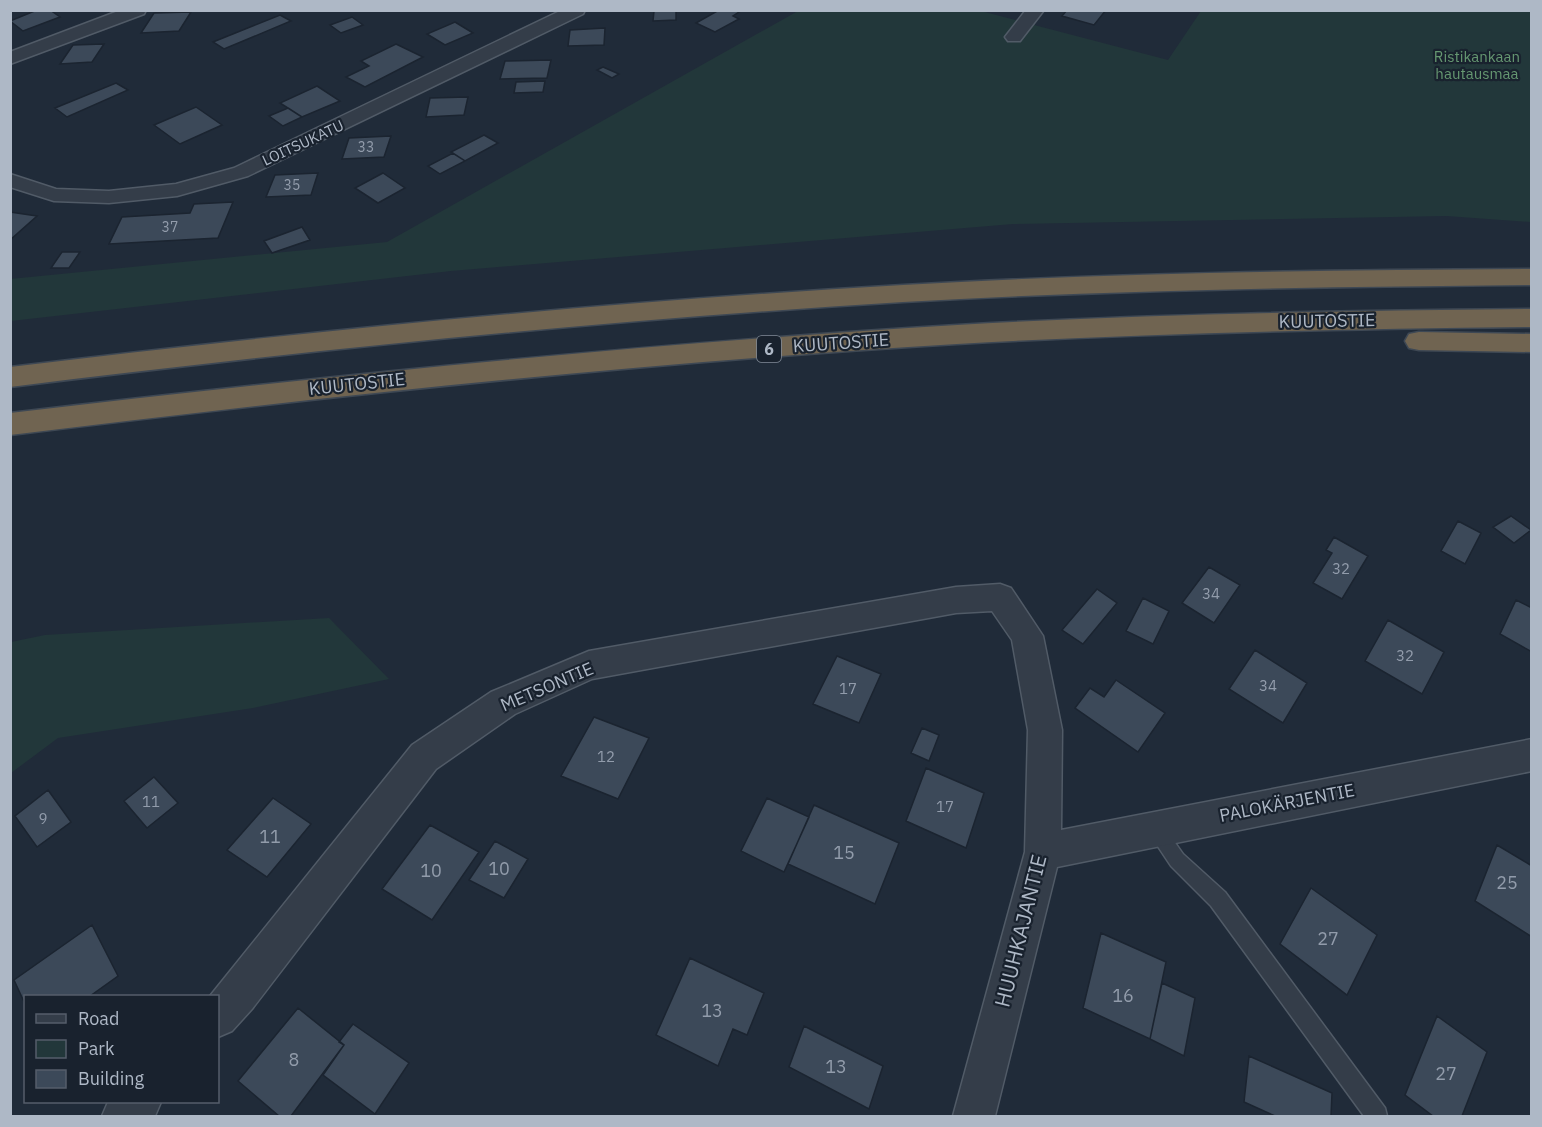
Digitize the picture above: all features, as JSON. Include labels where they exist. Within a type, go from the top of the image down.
[{"type":"highway","points":[[10,377],[332,340],[625,313],[940,280],[1263,263],[1532,261]]},
{"type":"highway","points":[[625,313],[831,298],[1123,284],[1532,277]]},
{"type":"highway","name":"KUUTOSTIE","points":[[10,424],[326,387],[617,360],[931,336],[1300,321],[1532,318]]},
{"type":"highway","points":[[617,360],[1243,340],[1532,343]]},
{"type":"street","points":[[10,59],[138,10]]},
{"type":"street","name":"LOITSUKATU","points":[[10,180],[54,195],[109,197],[177,190],[241,172],[578,10]]},
{"type":"street","points":[[1014,36],[1036,10]]},
{"type":"street","name":"METSONTIE","points":[[219,1016],[424,757],[503,703],[589,666],[956,600],[999,597],[1027,636]]},
{"type":"street","name":"HUUHKAJANTIE","points":[[974,1116],[1042,852],[1045,730],[1027,636]]},
{"type":"street","name":"PALOKÄRJENTIE","points":[[1042,852],[1532,756]]},
{"type":"street","points":[[123,1116],[138,1103]]},
{"type":"lane","points":[[1156,829],[1177,860],[1218,899],[1377,1116]]},
{"type":"green space","name":"Ristikankaan hautausmaa","points":[[798,11],[981,11],[1168,60],[1201,11],[1531,11],[1531,222],[1447,216],[1013,224],[451,271],[11,321],[10,279],[387,242]]},
{"type":"green space","points":[[329,618],[389,679],[253,708],[58,738],[11,773],[11,642],[45,635]]},
{"type":"building","points":[[37,10],[50,10],[60,17],[23,31],[10,21]]},
{"type":"building","points":[[636,10],[676,10],[676,20],[653,21],[654,11]]},
{"type":"building","points":[[719,10],[742,10],[733,16],[739,19],[715,32],[696,23]]},
{"type":"building","points":[[1067,10],[1106,10],[1094,25],[1062,16]]},
{"type":"building","points":[[191,12],[179,31],[141,33],[154,13]]},
{"type":"building","points":[[280,15],[291,21],[224,49],[213,42]]},
{"type":"building","points":[[352,17],[363,25],[341,33],[330,25]]},
{"type":"building","points":[[455,22],[473,33],[445,45],[427,34]]},
{"type":"building","points":[[605,28],[604,45],[568,46],[570,30]]},
{"type":"building","points":[[104,44],[92,62],[60,64],[73,45]]},
{"type":"building","points":[[396,44],[423,57],[365,87],[346,77],[369,66],[361,61]]},
{"type":"building","points":[[551,60],[547,78],[500,79],[505,61]]},
{"type":"building","points":[[603,67],[619,74],[612,78],[597,70]]},
{"type":"building","points":[[545,81],[543,92],[514,93],[516,82]]},
{"type":"building","points":[[116,83],[128,90],[67,117],[55,108]]},
{"type":"building","points":[[317,86],[340,101],[302,117],[280,103]]},
{"type":"building","points":[[468,97],[464,115],[426,117],[430,98]]},
{"type":"building","points":[[196,107],[222,125],[180,144],[154,125]]},
{"type":"building","points":[[288,108],[302,117],[283,126],[269,116]]},
{"type":"building","points":[[484,135],[498,143],[465,161],[451,152]]},
{"type":"building","points":[[391,136],[384,157],[342,159],[349,138]]},
{"type":"building","points":[[453,153],[465,161],[440,174],[428,166]]},
{"type":"building","points":[[318,173],[311,195],[266,197],[275,175]]},
{"type":"building","points":[[383,173],[405,188],[378,203],[355,188]]},
{"type":"building","points":[[233,202],[218,238],[109,244],[122,217],[190,213],[194,204]]},
{"type":"building","points":[[10,212],[37,216],[10,240]]},
{"type":"building","points":[[302,227],[310,240],[272,253],[264,241]]},
{"type":"building","points":[[62,252],[80,252],[69,268],[51,268]]},
{"type":"building","points":[[1511,516],[1531,530],[1514,543],[1493,527]]},
{"type":"building","points":[[1458,521],[1481,533],[1465,564],[1441,551]]},
{"type":"building","points":[[1334,537],[1368,556],[1342,599],[1313,583],[1332,553],[1326,550]]},
{"type":"building","points":[[1209,567],[1240,585],[1214,623],[1182,603]]},
{"type":"building","points":[[1097,589],[1117,603],[1083,644],[1062,630]]},
{"type":"building","points":[[1143,598],[1169,611],[1153,644],[1126,631]]},
{"type":"building","points":[[1516,600],[1532,608],[1532,652],[1500,634]]},
{"type":"building","points":[[1388,620],[1444,652],[1422,694],[1365,661]]},
{"type":"building","points":[[1255,650],[1307,683],[1283,723],[1229,689]]},
{"type":"building","points":[[837,656],[881,674],[859,723],[813,704]]},
{"type":"building","points":[[1116,680],[1165,713],[1138,752],[1075,708],[1090,688],[1104,697]]},
{"type":"building","points":[[594,717],[649,738],[618,799],[561,776]]},
{"type":"building","points":[[922,728],[939,735],[929,761],[911,753]]},
{"type":"building","points":[[926,768],[984,793],[966,848],[906,821]]},
{"type":"building","points":[[154,777],[178,803],[147,828],[124,801]]},
{"type":"building","points":[[48,790],[71,822],[37,847],[15,816]]},
{"type":"building","points":[[273,798],[311,824],[267,877],[227,850]]},
{"type":"building","points":[[767,798],[809,817],[784,872],[741,851]]},
{"type":"building","points":[[814,805],[899,843],[875,904],[788,864]]},
{"type":"building","points":[[430,825],[479,852],[432,920],[382,889]]},
{"type":"building","points":[[495,841],[528,859],[504,898],[469,880]]},
{"type":"building","points":[[1497,845],[1532,866],[1532,937],[1475,901]]},
{"type":"building","points":[[1311,888],[1377,935],[1347,995],[1280,944]]},
{"type":"building","points":[[92,925],[118,976],[91,995],[24,995],[24,1002],[14,980]]},
{"type":"building","points":[[1101,933],[1166,962],[1150,1039],[1083,1008]]},
{"type":"building","points":[[690,958],[764,993],[747,1035],[733,1029],[718,1066],[656,1035]]},
{"type":"building","points":[[1162,983],[1195,998],[1184,1056],[1150,1039]]},
{"type":"building","points":[[298,1008],[344,1045],[291,1116],[279,1116],[238,1081]]},
{"type":"building","points":[[1437,1016],[1487,1052],[1462,1116],[1433,1116],[1405,1095]]},
{"type":"building","points":[[353,1024],[409,1063],[375,1114],[323,1075],[344,1045],[339,1042]]},
{"type":"building","points":[[804,1026],[883,1066],[869,1109],[789,1067]]},
{"type":"building","points":[[1249,1056],[1332,1093],[1331,1116],[1275,1116],[1244,1102]]}]
